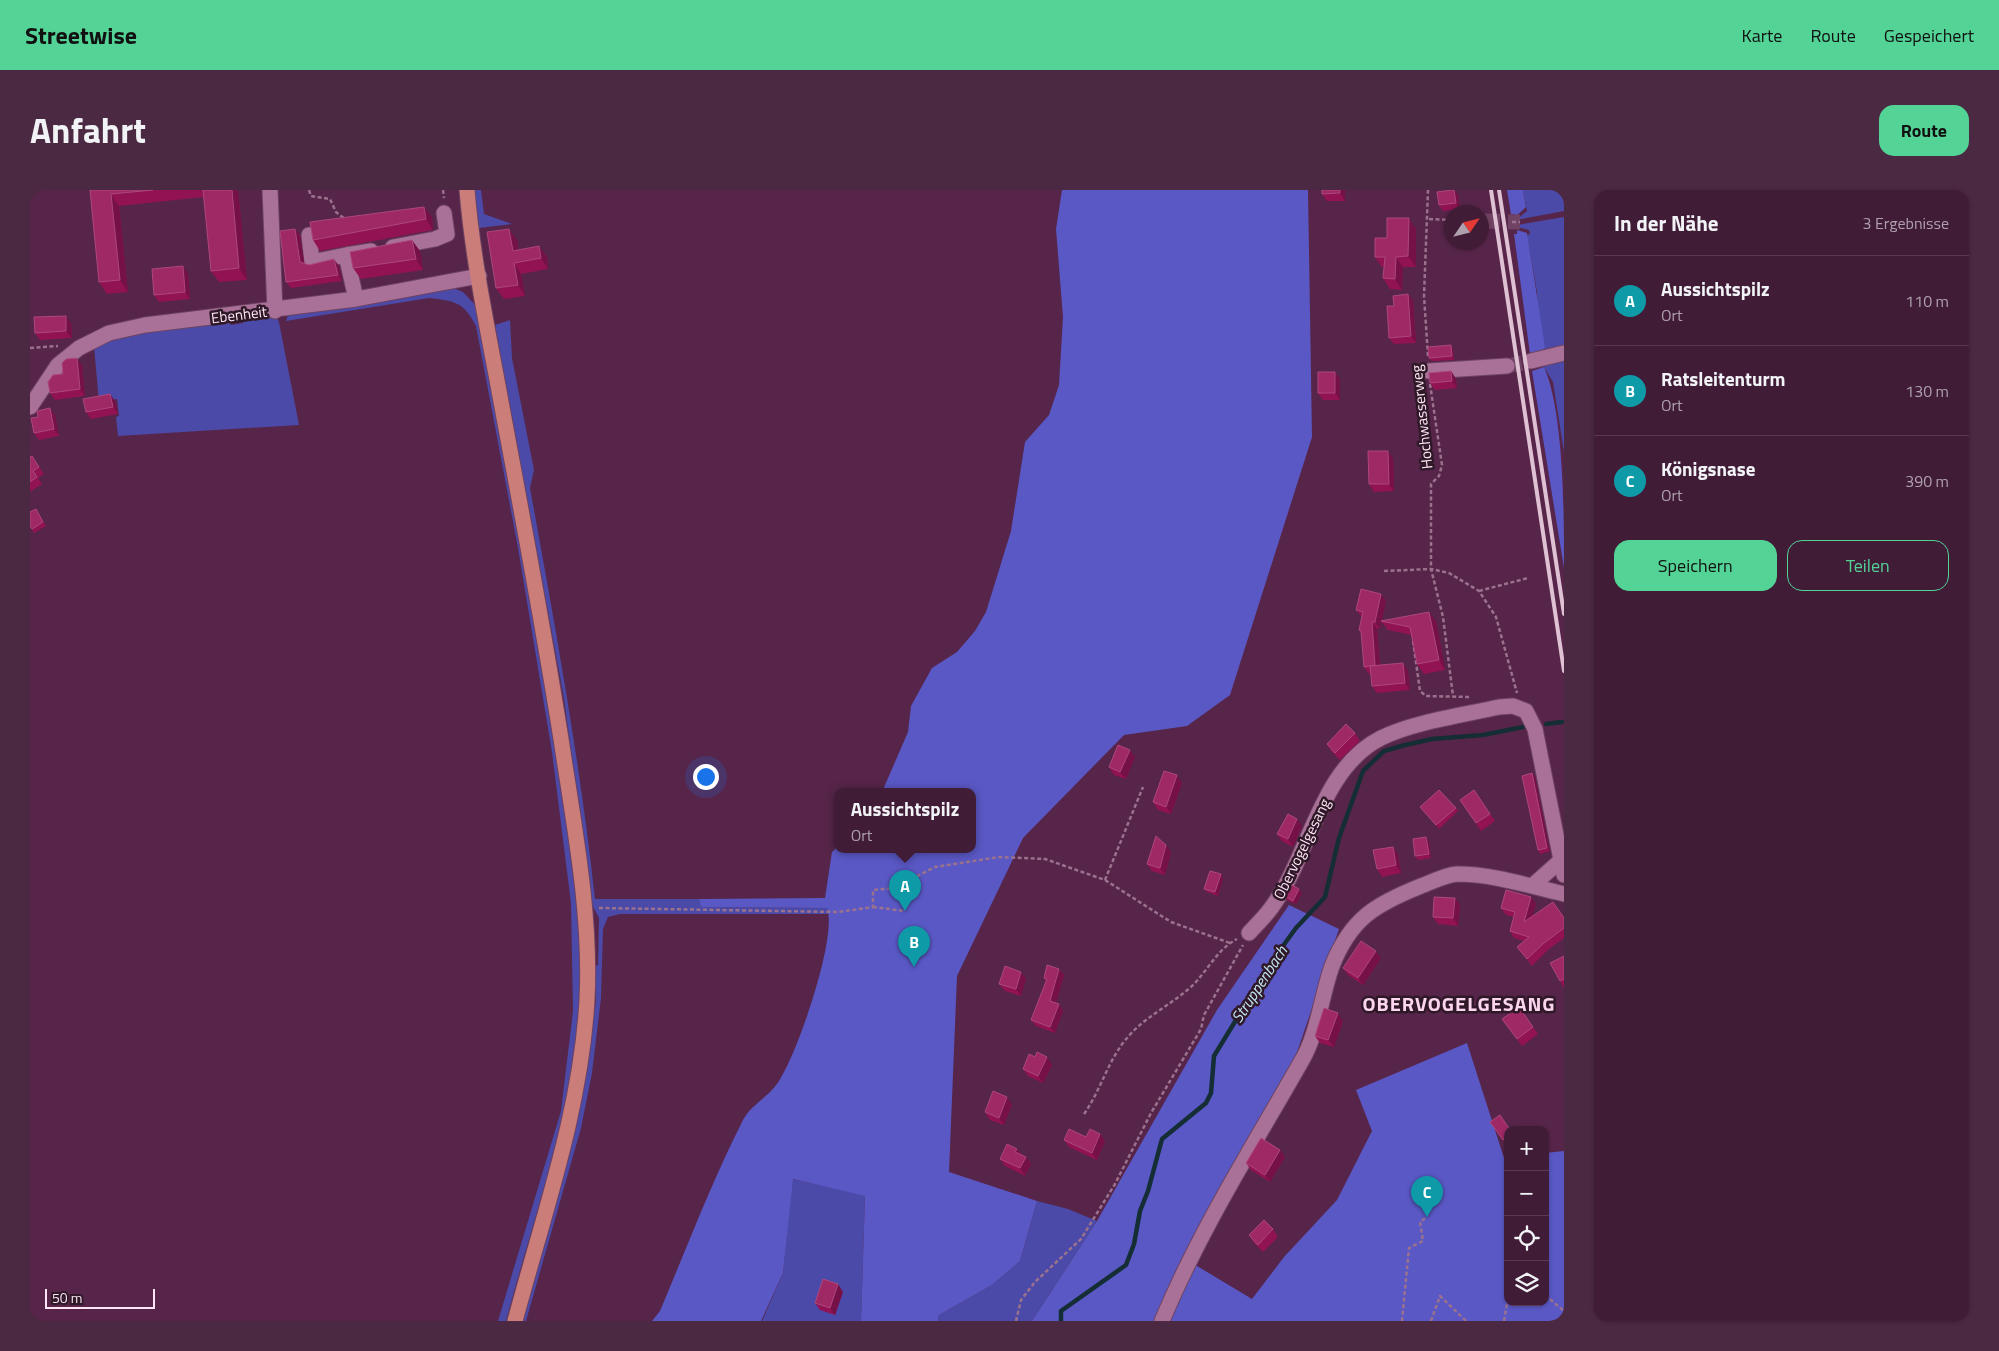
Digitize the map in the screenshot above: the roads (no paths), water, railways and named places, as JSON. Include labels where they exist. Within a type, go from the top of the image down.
[{"type":"main road","points":[[467,190],[479,276],[555,698],[573,814],[587,949],[587,998],[580,1071],[568,1125],[515,1321]]},
{"type":"street","points":[[270,190],[275,310]]},
{"type":"street","points":[[309,235],[312,262],[435,239],[447,234],[444,208]]},
{"type":"street","points":[[346,255],[356,299]]},
{"type":"street","name":"Ebenheit","points":[[30,407],[58,366],[79,348],[109,333],[145,326],[356,299],[479,276]]},
{"type":"street","points":[[1531,361],[1564,353]]},
{"type":"street","points":[[1429,371],[1507,366]]},
{"type":"street","name":"Obervogelgesang","points":[[1249,933],[1274,905],[1330,792],[1345,768],[1359,752],[1382,737],[1410,728],[1499,707],[1513,706],[1526,711],[1535,729],[1562,868]]},
{"type":"street","points":[[1532,886],[1562,868]]},
{"type":"street","points":[[1162,1321],[1193,1251],[1306,1054],[1333,965],[1349,932],[1370,910],[1394,897],[1454,874],[1476,875],[1564,894]]},
{"type":"waterway","name":"Struppenbach","points":[[1546,724],[1562,722]]},
{"type":"waterway","name":"Struppenbach","points":[[1061,1321],[1061,1311],[1126,1265],[1134,1244],[1140,1211],[1148,1191],[1162,1139],[1206,1103],[1211,1093],[1214,1056],[1272,961],[1296,928],[1325,897],[1339,838],[1363,771],[1384,751],[1405,745],[1432,739],[1483,735],[1523,727]]},
{"type":"tunnel","points":[[1489,221],[1520,222]]},
{"type":"tunnel","points":[[1507,366],[1531,361]]},
{"type":"railway","points":[[1491,190],[1564,671]]},
{"type":"railway","points":[[1499,190],[1564,614]]},
{"type":"place","name":"Aussichtspilz","points":[[905,911]]},
{"type":"place","name":"Ratsleitenturm","points":[[914,967]]},
{"type":"place","name":"Königsnase","points":[[1427,1217]]},
{"type":"district","name":"OBERVOGELGESANG","points":[[1459,1004]]}]
